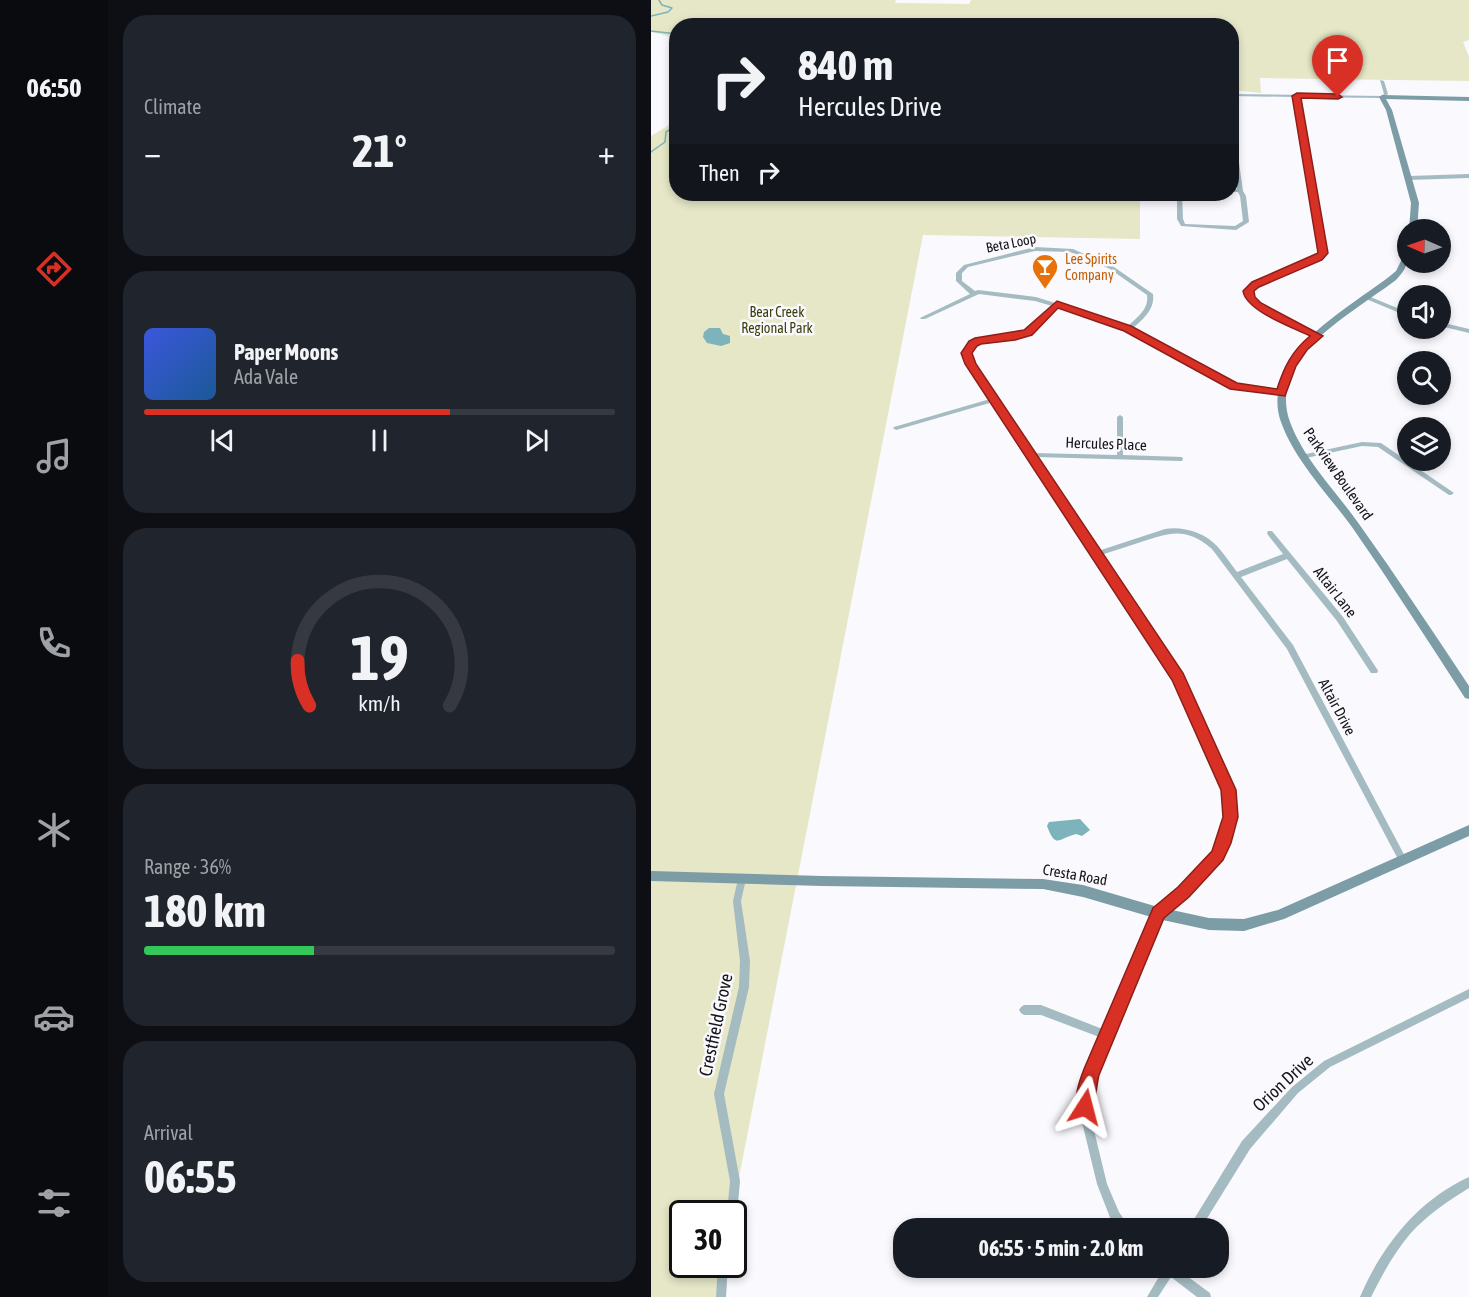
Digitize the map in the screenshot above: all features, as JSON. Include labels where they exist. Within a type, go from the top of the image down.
[{"type":"street","points":[[1381,97],[1386,94],[1382,81]]},
{"type":"street","points":[[1239,95],[1469,99]]},
{"type":"street","points":[[1297,96],[1323,253],[1319,258],[1255,284],[1250,287],[1248,295],[1257,305],[1317,336]]},
{"type":"street","points":[[1381,97],[1389,110],[1409,178],[1415,203],[1414,219]]},
{"type":"street","points":[[1389,110],[1390,98]]},
{"type":"street","points":[[1409,178],[1469,176]]},
{"type":"street","points":[[1179,201],[1180,219],[1183,225],[1236,228],[1246,222],[1239,184]]},
{"type":"street","name":"Beta Loop","points":[[973,293],[959,281],[959,273],[966,266],[1035,249],[1071,250],[1112,268],[1150,294],[1152,302],[1149,309],[1128,328]]},
{"type":"street","name":"Parkview Boulevard","points":[[1398,273],[1304,348],[1291,365],[1281,393],[1286,422],[1306,456],[1469,695]]},
{"type":"street","points":[[923,318],[973,293],[993,292],[1057,304],[1128,328],[1234,386],[1281,393]]},
{"type":"street","points":[[1368,298],[1397,310]]},
{"type":"street","points":[[1057,304],[1028,332],[1015,337],[979,341],[969,348],[967,359],[1178,677],[1229,790],[1231,817],[1217,856],[1183,892],[1158,913],[1087,1086],[1085,1107],[1102,1184],[1116,1218]]},
{"type":"street","points":[[1451,327],[1469,331]]},
{"type":"street","points":[[896,428],[994,400]]},
{"type":"street","points":[[1120,417],[1120,458]]},
{"type":"street","points":[[1306,456],[1362,444],[1379,445],[1451,493]]},
{"type":"street","name":"Hercules Place","points":[[1031,455],[1180,459]]},
{"type":"street","name":"Altair Drive","points":[[1097,554],[1153,534],[1178,530],[1197,535],[1214,547],[1290,647],[1403,860]]},
{"type":"street","name":"Altair Lane","points":[[1270,533],[1340,619],[1374,671]]},
{"type":"street","points":[[1235,576],[1289,555]]},
{"type":"street","name":"Cresta Road","points":[[651,876],[1043,884],[1083,891],[1158,913],[1228,926],[1253,923],[1280,915],[1469,830]]},
{"type":"street","name":"Crestfield Grove","points":[[733,1200],[735,1181],[719,1094],[744,987],[745,961],[737,901],[742,879]]},
{"type":"street","name":"Orion Drive","points":[[1201,1218],[1246,1145],[1280,1105],[1303,1083],[1347,1053],[1469,993]]},
{"type":"street","points":[[1024,1010],[1041,1010],[1106,1035]]},
{"type":"street","points":[[1365,1297],[1393,1245],[1408,1227],[1442,1198],[1469,1182]]},
{"type":"street","points":[[721,1297],[722,1278]]},
{"type":"street","points":[[1152,1297],[1164,1278]]},
{"type":"street","points":[[1182,1278],[1206,1297]]},
{"type":"green space","points":[[651,0],[896,0],[895,3],[969,4],[971,0],[1469,0],[1469,40],[1463,42],[1469,57],[1469,81],[1260,78],[1261,93],[1239,91],[1239,18],[669,18],[669,36],[651,32]]},
{"type":"green space","name":"Bear Creek Regional Park","points":[[669,125],[669,201],[1140,201],[1140,239],[923,235],[735,1200],[669,1200],[669,1278],[720,1278],[716,1297],[651,1297],[651,136]]},
{"type":"water","points":[[709,328],[720,328],[723,334],[730,336],[730,343],[721,346],[707,343],[703,337],[704,332]]},
{"type":"water","points":[[1080,819],[1090,830],[1082,836],[1076,834],[1056,840],[1047,826],[1049,822]]},
{"type":"waterway","points":[[651,16],[668,12],[672,8],[662,5],[659,0]]},
{"type":"waterway","points":[[651,31],[669,33]]},
{"type":"waterway","points":[[651,152],[665,142],[666,132],[669,130]]},
{"type":"place","name":"Lee Spirits Company","points":[[1045,290]]},
{"type":"route","points":[[1085,1107],[1087,1086],[1106,1035],[1158,913],[1183,892],[1217,856],[1223,843],[1231,817],[1229,790],[1178,677],[970,364],[967,353],[969,348],[979,341],[1015,337],[1028,332],[1057,304],[1128,328],[1234,386],[1281,393],[1287,372],[1296,356],[1317,336],[1257,305],[1249,298],[1248,291],[1255,284],[1322,256],[1324,250],[1297,96],[1338,97]]}]
